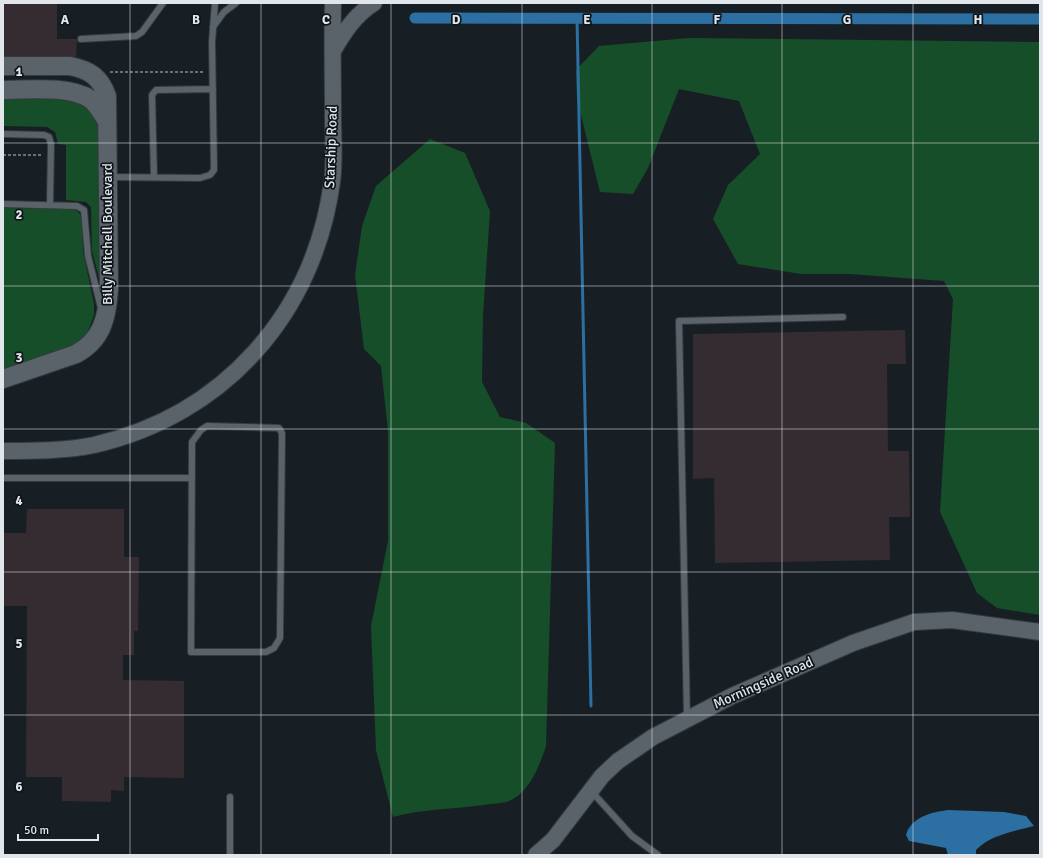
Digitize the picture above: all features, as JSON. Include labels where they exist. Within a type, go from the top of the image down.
[{"type":"main road","name":"Billy Mitchell Boulevard","points":[[3,66],[70,66],[91,73],[102,83],[107,96],[109,290],[107,312],[104,323],[91,343],[76,354],[3,379]]},
{"type":"main road","points":[[3,90],[59,90],[73,92],[90,99],[107,122]]},
{"type":"street","name":"Starship Road","points":[[3,451],[46,450],[93,445],[124,437],[161,422],[192,405],[218,387],[267,339],[298,294],[313,257],[325,221],[332,181],[333,3]]},
{"type":"street","points":[[332,52],[346,30],[360,13],[374,3]]},
{"type":"street","name":"Morningside Road","points":[[536,855],[558,835],[602,776],[618,761],[653,737],[732,696],[853,643],[914,622],[952,620],[1040,632]]},
{"type":"lane","points":[[81,39],[136,36],[142,32],[163,3]]},
{"type":"lane","points":[[108,177],[200,178],[210,175],[214,170],[213,27],[215,3]]},
{"type":"lane","points":[[213,27],[224,12],[236,3]]},
{"type":"lane","points":[[154,177],[152,95],[156,90],[213,89]]},
{"type":"lane","points":[[3,134],[44,135],[49,137],[51,144],[50,204]]},
{"type":"lane","points":[[3,204],[50,204],[77,206],[84,210],[88,256],[104,323]]},
{"type":"lane","points":[[687,719],[679,321],[843,317]]},
{"type":"lane","points":[[207,426],[279,428],[282,433],[280,638],[274,648],[266,652],[191,652],[192,478],[192,442],[201,430],[207,426]]},
{"type":"lane","points":[[3,478],[192,478]]},
{"type":"lane","points":[[591,791],[632,836],[658,855]]},
{"type":"lane","points":[[230,797],[230,855]]},
{"type":"path","points":[[104,71],[213,72]]},
{"type":"path","points":[[3,156],[41,155]]},
{"type":"green space","points":[[689,38],[1040,42],[1040,615],[997,608],[977,593],[940,512],[953,299],[944,281],[850,274],[801,274],[738,264],[713,219],[728,185],[760,154],[739,101],[679,89],[648,168],[633,194],[600,192],[577,99],[576,70],[599,46]]},
{"type":"green space","points":[[3,97],[66,97],[89,107],[100,123],[101,285],[92,251],[91,207],[86,202],[66,200],[66,145],[58,144],[55,132],[47,127],[3,126]]},
{"type":"green space","points":[[430,139],[465,153],[490,211],[483,316],[482,382],[500,417],[526,423],[555,443],[546,746],[533,778],[522,792],[509,801],[415,812],[393,817],[376,750],[371,626],[388,541],[388,431],[381,366],[364,349],[355,275],[362,226],[376,186]]},
{"type":"green space","points":[[3,208],[75,209],[82,216],[83,251],[94,304],[94,315],[87,334],[73,348],[3,373]]},
{"type":"water","points":[[948,810],[1004,812],[1026,816],[1034,826],[995,837],[976,850],[976,855],[948,855],[946,848],[909,841],[906,835],[912,824],[917,820],[923,816],[935,812]]},
{"type":"building","points":[[3,3],[57,3],[57,39],[77,39],[76,57],[3,56]]},
{"type":"building","points":[[905,330],[906,364],[887,364],[888,451],[909,451],[910,517],[889,517],[890,560],[715,563],[714,478],[693,479],[693,334]]},
{"type":"building","points":[[27,509],[124,509],[124,557],[139,557],[138,631],[134,631],[134,655],[123,655],[123,680],[184,681],[184,778],[124,777],[124,791],[111,790],[111,802],[62,801],[62,777],[26,777],[27,606],[3,606],[3,533],[26,533]]},
{"type":"waterway","points":[[415,18],[1040,19]]},
{"type":"waterway","points":[[577,18],[591,706]]}]
